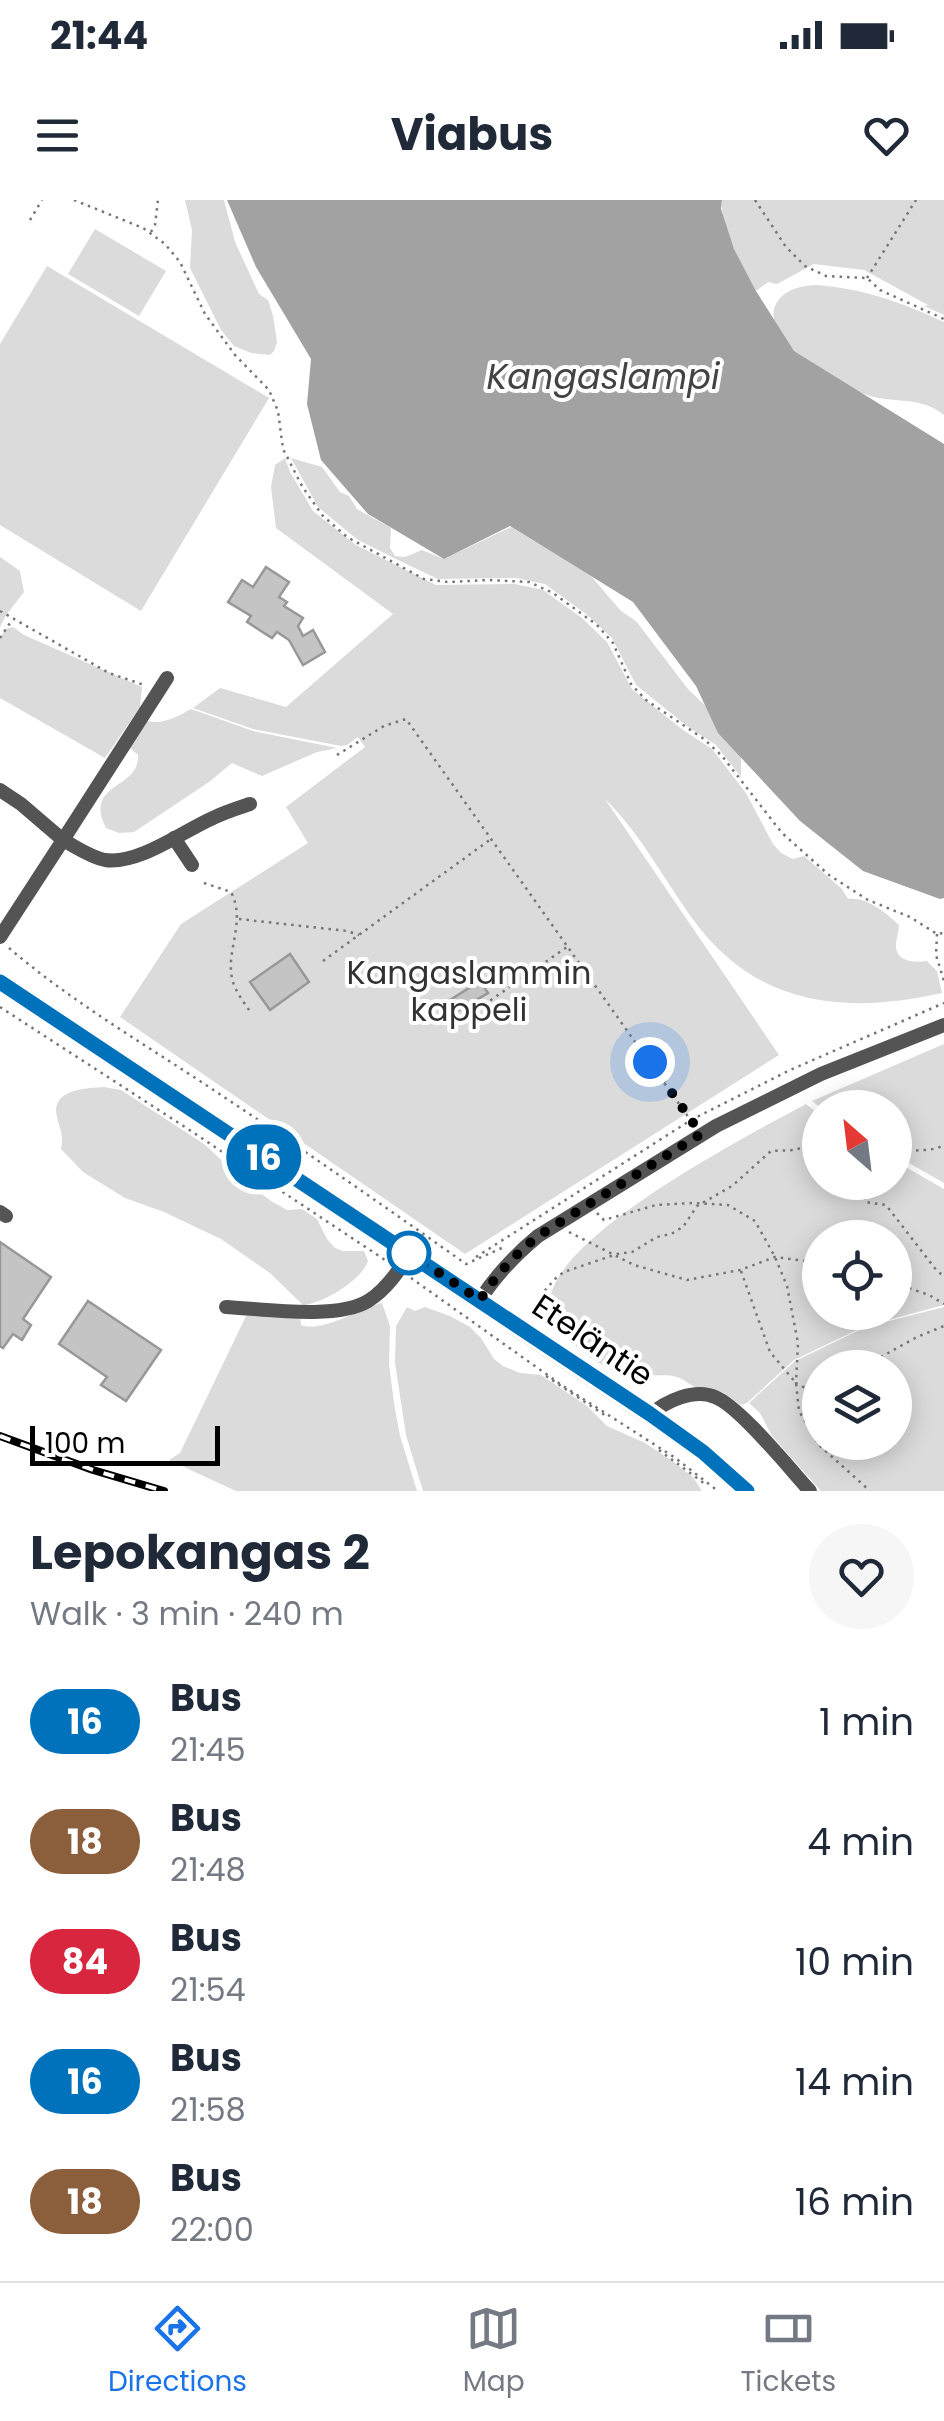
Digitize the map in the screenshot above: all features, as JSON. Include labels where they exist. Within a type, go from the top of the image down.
[{"type":"street","points":[[0,939],[164,685]]},
{"type":"street","points":[[0,790],[63,840],[104,860],[145,853],[215,817],[250,804]]},
{"type":"street","points":[[174,838],[192,865]]},
{"type":"street","name":"Eteläntie","points":[[0,982],[405,1262],[480,1300],[650,1414],[703,1452],[747,1491]]},
{"type":"street","points":[[480,1300],[515,1255],[538,1236],[701,1134],[822,1074],[944,1025]]},
{"type":"street","points":[[226,1307],[341,1312],[368,1301],[405,1262]]},
{"type":"street","points":[[650,1414],[677,1398],[713,1395],[731,1406],[810,1491]]},
{"type":"path","points":[[30,220],[42,200]]},
{"type":"path","points":[[74,200],[143,228],[165,244],[180,262],[205,314],[269,390],[278,411],[284,449],[322,515],[347,536],[424,580],[528,582],[553,592],[598,625],[612,643],[631,684],[646,700],[704,739],[722,756],[782,834],[828,876],[937,934],[944,933]]},
{"type":"path","points":[[150,233],[158,200]]},
{"type":"path","points":[[754,200],[804,266],[826,276],[867,278],[880,290],[944,319]]},
{"type":"path","points":[[867,278],[916,200]]},
{"type":"path","points":[[0,611],[109,673],[164,685]]},
{"type":"path","points":[[0,638],[12,619]]},
{"type":"path","points":[[337,755],[384,726],[406,720],[701,1134]]},
{"type":"path","points":[[323,961],[491,838]]},
{"type":"path","points":[[204,883],[231,892],[238,905],[232,981],[249,1010]]},
{"type":"path","points":[[237,918],[360,934]]},
{"type":"path","points":[[937,934],[936,955],[944,981]]},
{"type":"path","points":[[0,939],[48,982],[101,1019],[265,1124],[466,1264],[509,1244]]},
{"type":"path","points":[[478,1010],[568,946]]},
{"type":"path","points":[[0,1008],[405,1262],[543,1372],[674,1457],[716,1491]]},
{"type":"path","points":[[912,1150],[944,1145]]},
{"type":"path","points":[[543,1372],[534,1359],[533,1336],[539,1297],[556,1278],[564,1272],[632,1252],[670,1234],[683,1227],[697,1206],[732,1186],[770,1151],[802,1148]]},
{"type":"path","points":[[866,1200],[886,1205],[944,1276]]},
{"type":"path","points":[[590,1204],[604,1220],[656,1205],[701,1204],[728,1205],[755,1221],[787,1286],[798,1342],[799,1412],[819,1446],[870,1491]]},
{"type":"path","points":[[570,1232],[634,1265],[687,1280],[740,1270],[775,1257],[802,1261]]},
{"type":"path","points":[[740,1270],[770,1352],[802,1386]]},
{"type":"path","points":[[912,1290],[944,1304]]},
{"type":"path","points":[[894,1350],[944,1326]]},
{"type":"green space","points":[[185,200],[224,200],[235,242],[273,316],[277,342],[270,355],[234,346],[221,330],[190,268],[192,230]]},
{"type":"green space","points":[[722,200],[944,200],[944,315],[864,270],[814,264],[777,284],[768,282],[756,291],[728,234]]},
{"type":"green space","points":[[95,229],[166,271],[139,316],[68,274]]},
{"type":"green space","points":[[47,266],[269,398],[141,611],[0,525],[0,344]]},
{"type":"green space","points":[[816,285],[882,298],[944,322],[944,415],[924,404],[862,393],[790,347],[775,323],[776,304],[788,292]]},
{"type":"green space","name":"Kangaslammin kappeli","points":[[285,458],[313,511],[356,545],[436,585],[515,584],[543,590],[582,618],[607,642],[632,689],[712,749],[746,793],[781,853],[793,859],[804,856],[848,899],[869,903],[894,920],[899,925],[898,954],[911,961],[927,961],[937,971],[942,993],[870,1003],[836,1002],[804,997],[744,970],[692,918],[641,841],[605,799],[779,1055],[465,1254],[120,1017],[181,924],[308,843],[286,807],[365,747],[358,737],[341,746],[253,729],[193,708],[220,688],[286,707],[393,614],[276,528],[271,487],[275,465]]},
{"type":"green space","points":[[291,458],[322,467],[357,509],[391,528],[390,548],[395,556],[405,557],[422,550],[444,559],[511,527],[591,576],[621,611],[636,621],[688,689],[741,740],[741,777],[716,745],[636,685],[612,638],[545,584],[516,578],[438,579],[400,561],[358,540],[318,507]]},
{"type":"green space","points":[[0,557],[20,571],[24,592],[0,627]]},
{"type":"green space","points":[[13,627],[142,687],[140,707],[105,758],[0,698],[0,639],[5,629]]},
{"type":"green space","points":[[191,709],[253,731],[337,748],[317,752],[262,776],[232,763],[134,832],[119,833],[106,828],[102,802],[136,766],[138,755],[129,747],[145,720],[163,721]]},
{"type":"green space","points":[[944,1044],[944,1183],[912,1165],[912,1090],[837,1090]]},
{"type":"green space","points":[[104,1087],[121,1090],[204,1144],[271,1201],[287,1210],[302,1209],[317,1219],[335,1248],[364,1251],[368,1261],[364,1268],[340,1290],[303,1305],[270,1273],[221,1239],[125,1198],[83,1172],[61,1149],[56,1108],[71,1092]]},
{"type":"green space","points":[[802,1106],[802,1200],[912,1200],[912,1171],[944,1189],[944,1305],[912,1314],[912,1220],[802,1220],[802,1330],[857,1330],[815,1350],[802,1350],[802,1356],[741,1405],[722,1392],[702,1390],[677,1377],[636,1376],[609,1369],[576,1346],[556,1323],[550,1307],[557,1280],[580,1251],[614,1221],[700,1163]]},
{"type":"green space","points":[[382,1303],[390,1326],[389,1364],[400,1436],[417,1491],[236,1491],[169,1460],[180,1453],[247,1314],[300,1316],[301,1325],[310,1327]]},
{"type":"green space","points":[[407,1307],[415,1311],[425,1307],[470,1327],[503,1366],[541,1375],[587,1406],[607,1426],[671,1460],[693,1477],[702,1491],[423,1491],[406,1435],[395,1363],[396,1326]]},
{"type":"green space","points":[[944,1307],[944,1491],[821,1491],[772,1436],[760,1413],[749,1403],[802,1358],[802,1460],[912,1460],[912,1350],[818,1350],[860,1330],[912,1330],[912,1315]]},
{"type":"water","name":"Kangaslampi","points":[[227,200],[722,200],[721,209],[734,249],[794,351],[944,444],[944,898],[863,871],[800,821],[718,733],[696,686],[633,602],[510,526],[444,559],[368,514],[321,460],[307,404],[311,359],[256,267]]},
{"type":"building","points":[[266,567],[289,582],[279,597],[287,602],[284,606],[303,618],[298,626],[303,636],[313,630],[325,652],[303,665],[289,640],[277,632],[272,638],[247,622],[251,616],[228,602],[242,580],[253,587]]},
{"type":"building","points":[[290,954],[309,982],[270,1010],[250,982]]},
{"type":"building","points":[[480,981],[488,993],[454,1013],[447,1002]]},
{"type":"building","points":[[0,1242],[51,1277],[23,1319],[31,1325],[22,1340],[13,1334],[3,1348],[0,1346]]},
{"type":"building","points":[[88,1301],[161,1350],[126,1401],[101,1385],[107,1377],[59,1344]]},
{"type":"railway","points":[[0,1436],[164,1491]]},
{"type":"bus line","name":"16","points":[[0,982],[650,1414],[703,1452],[747,1491]]},
{"type":"route","points":[[409,1253],[480,1300],[515,1255],[538,1236],[701,1134],[650,1062]]}]
